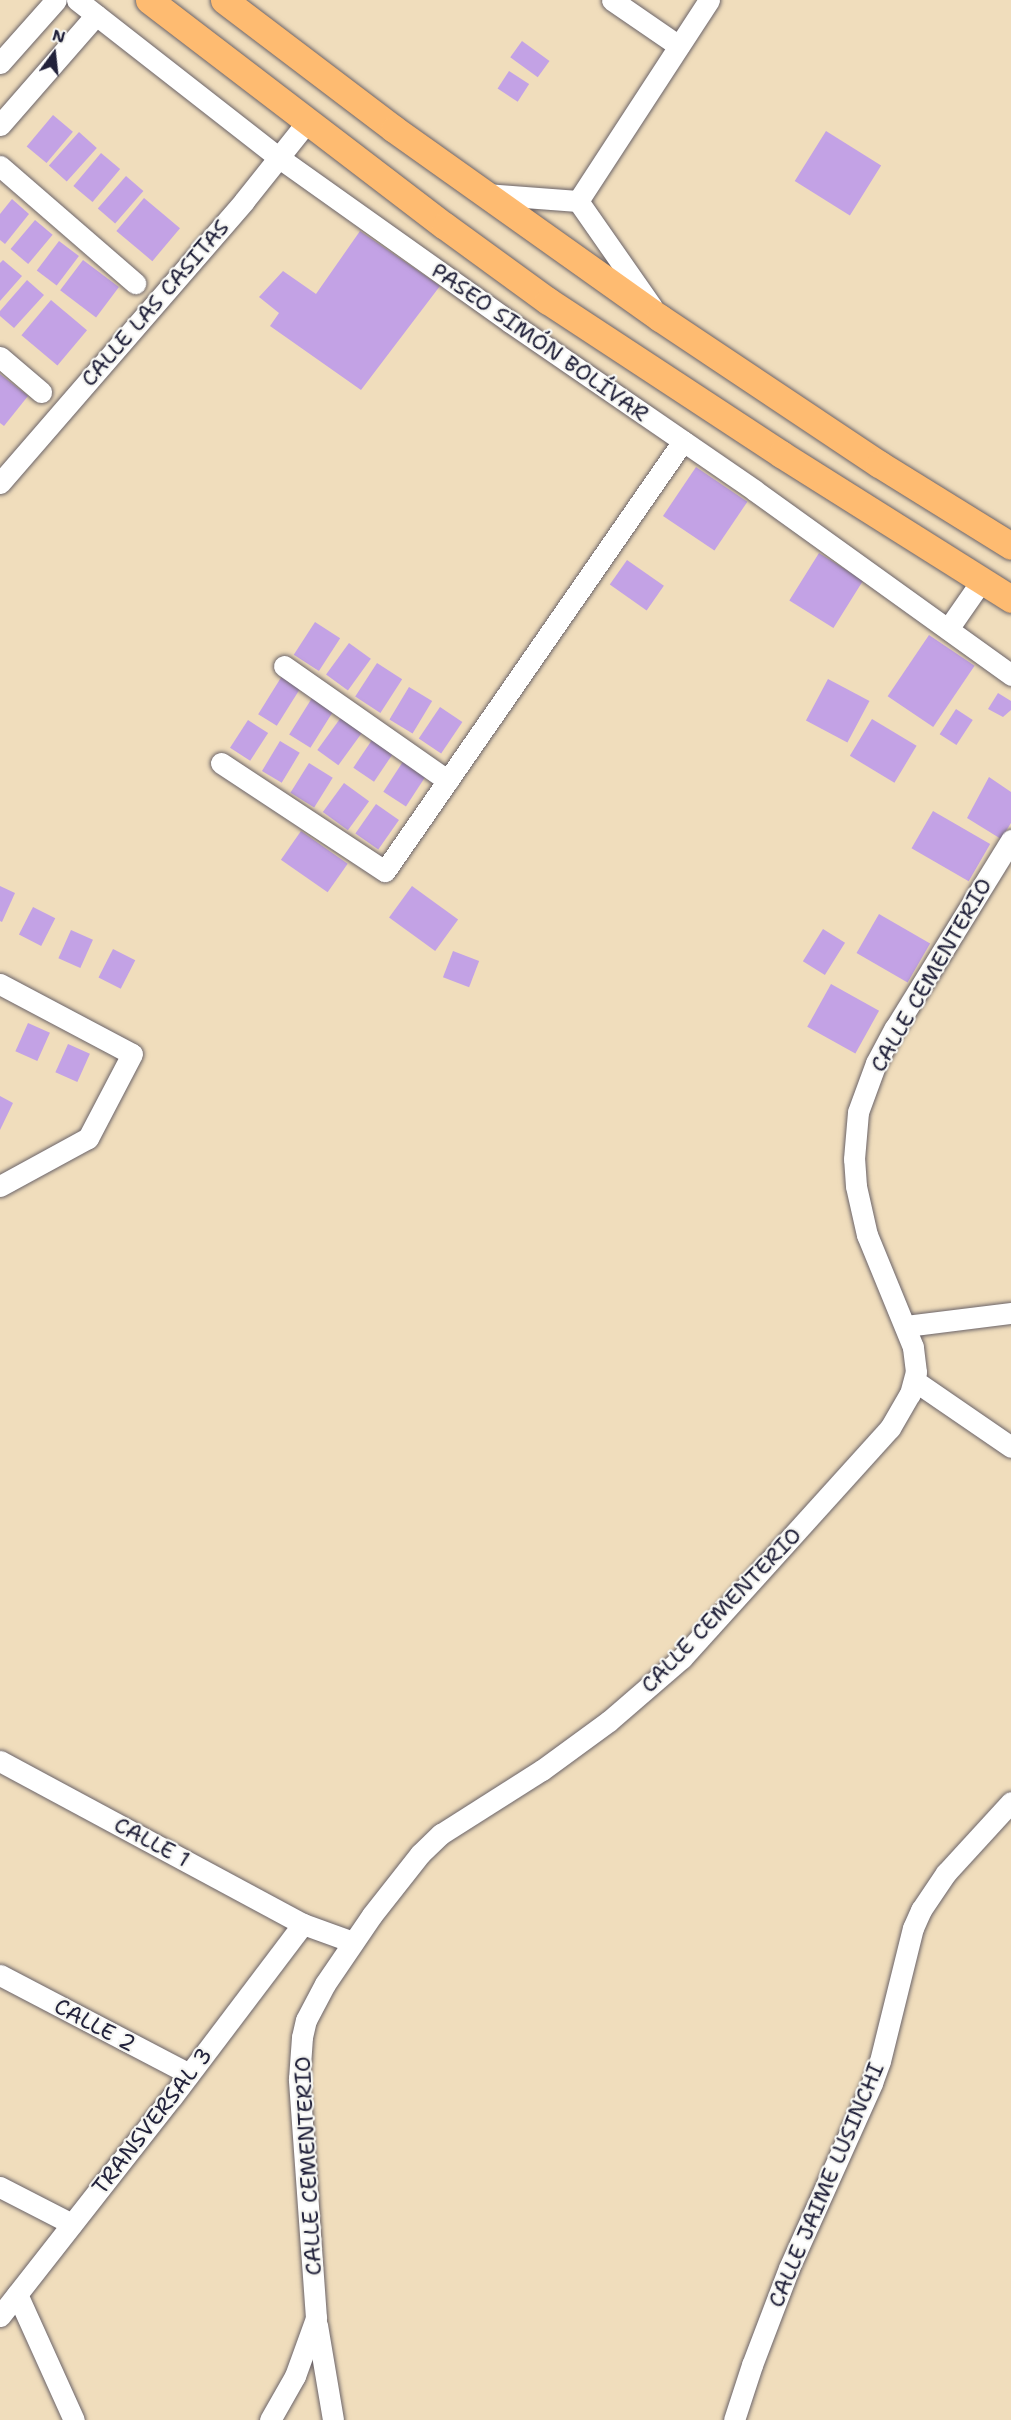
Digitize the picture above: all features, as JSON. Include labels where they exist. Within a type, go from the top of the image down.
[{"type":"main road","name":"PASEO SIMÓN BOLÍVAR","points":[[149,0],[307,122],[548,301],[771,448],[1011,599]]},
{"type":"main road","points":[[224,0],[485,194],[660,318],[879,464],[1011,546]]},
{"type":"street","points":[[0,63],[56,0]]},
{"type":"street","name":"PASEO SIMÓN BOLÍVAR","points":[[77,0],[278,158],[683,441],[1011,675]]},
{"type":"street","points":[[612,0],[679,46]]},
{"type":"street","points":[[578,201],[709,0]]},
{"type":"street","points":[[0,125],[96,15]]},
{"type":"street","name":"CALLE LAS CASITAS","points":[[0,483],[244,201],[307,122]]},
{"type":"street","points":[[0,166],[135,283]]},
{"type":"street","points":[[485,194],[578,201]]},
{"type":"street","points":[[578,201],[660,318]]},
{"type":"street","points":[[0,357],[41,392]]},
{"type":"street","points":[[221,763],[385,871],[683,441]]},
{"type":"street","points":[[948,629],[982,580]]},
{"type":"street","points":[[284,666],[447,781]]},
{"type":"street","name":"CALLE CEMENTERIO","points":[[270,2420],[295,2376],[316,2318],[304,2163],[300,2055],[306,2020],[325,1984],[398,1879],[441,1834],[574,1746],[643,1694],[682,1658],[890,1428],[904,1407],[915,1381],[916,1362],[906,1326],[861,1213],[854,1159],[858,1112],[876,1064],[895,1028],[1011,840]]},
{"type":"street","points":[[0,984],[132,1054],[88,1138],[0,1186]]},
{"type":"street","points":[[906,1326],[1011,1313]]},
{"type":"street","points":[[915,1381],[1011,1447]]},
{"type":"street","name":"CALLE 1","points":[[0,1761],[303,1924],[353,1942]]},
{"type":"street","name":"CALLE JAIME LUSINCHI","points":[[734,2420],[789,2268],[872,2083],[913,1928],[921,1910],[946,1873],[1011,1802]]},
{"type":"street","name":"TRANSVERSAL 3","points":[[0,2316],[303,1924]]},
{"type":"street","name":"CALLE 2","points":[[0,1975],[189,2074]]},
{"type":"street","points":[[0,2187],[72,2224]]},
{"type":"street","points":[[17,2294],[74,2420]]},
{"type":"street","points":[[316,2318],[333,2420]]},
{"type":"building","points":[[522,41],[550,61],[538,77],[510,57]]},
{"type":"building","points":[[509,71],[529,84],[518,102],[498,89]]},
{"type":"building","points":[[53,115],[73,132],[47,163],[27,146]]},
{"type":"building","points":[[826,131],[881,165],[850,215],[795,181]]},
{"type":"building","points":[[79,132],[97,148],[67,182],[49,165]]},
{"type":"building","points":[[101,153],[120,169],[93,202],[73,186]]},
{"type":"building","points":[[126,176],[143,191],[115,224],[98,208]]},
{"type":"building","points":[[144,198],[180,228],[152,261],[116,231]]},
{"type":"building","points":[[12,199],[29,214],[5,244],[0,240],[0,214]]},
{"type":"building","points":[[35,220],[53,235],[28,264],[11,249]]},
{"type":"building","points":[[360,231],[440,286],[361,390],[270,326],[279,313],[259,297],[283,271],[316,294]]},
{"type":"building","points":[[59,241],[79,256],[57,286],[37,271]]},
{"type":"building","points":[[3,260],[22,276],[0,301],[0,263]]},
{"type":"building","points":[[83,260],[119,287],[96,317],[60,290]]},
{"type":"building","points":[[27,280],[44,295],[14,328],[0,316],[0,311]]},
{"type":"building","points":[[51,300],[87,330],[57,365],[21,335]]},
{"type":"building","points":[[0,374],[28,396],[4,426],[0,423]]},
{"type":"building","points":[[696,467],[747,502],[714,551],[663,516]]},
{"type":"building","points":[[819,553],[863,581],[833,628],[789,600]]},
{"type":"building","points":[[627,560],[664,586],[647,610],[610,585]]},
{"type":"building","points":[[315,622],[340,638],[319,671],[294,655]]},
{"type":"building","points":[[929,635],[975,666],[933,727],[888,696]]},
{"type":"building","points":[[349,643],[371,659],[348,690],[326,675]]},
{"type":"building","points":[[377,663],[402,679],[380,713],[355,697]]},
{"type":"building","points":[[282,676],[301,688],[277,726],[258,714]]},
{"type":"building","points":[[828,679],[869,701],[847,743],[806,720]]},
{"type":"building","points":[[409,687],[432,701],[413,733],[389,720]]},
{"type":"building","points":[[998,693],[1011,701],[1011,710],[1003,717],[988,709]]},
{"type":"building","points":[[312,698],[333,711],[310,748],[289,734]]},
{"type":"building","points":[[440,707],[462,722],[441,754],[419,739]]},
{"type":"building","points":[[956,709],[973,720],[956,745],[940,734]]},
{"type":"building","points":[[342,716],[363,731],[338,765],[317,750]]},
{"type":"building","points":[[872,719],[917,746],[894,783],[850,756]]},
{"type":"building","points":[[248,720],[268,733],[250,761],[230,748]]},
{"type":"building","points":[[374,737],[395,751],[374,782],[353,768]]},
{"type":"building","points":[[280,741],[300,753],[282,783],[262,771]]},
{"type":"building","points":[[404,760],[427,775],[406,807],[383,792]]},
{"type":"building","points":[[309,763],[333,778],[314,808],[290,793]]},
{"type":"building","points":[[989,777],[1011,792],[1011,823],[1001,839],[967,818]]},
{"type":"building","points":[[344,783],[369,801],[348,830],[323,812]]},
{"type":"building","points":[[376,804],[399,820],[378,850],[355,833]]},
{"type":"building","points":[[933,811],[990,844],[969,881],[912,848]]},
{"type":"building","points":[[301,831],[348,864],[328,892],[281,860]]},
{"type":"building","points":[[0,886],[15,893],[2,922],[0,921]]},
{"type":"building","points":[[412,886],[458,920],[435,951],[389,918]]},
{"type":"building","points":[[33,907],[55,918],[41,946],[19,935]]},
{"type":"building","points":[[879,914],[930,944],[908,982],[856,953]]},
{"type":"building","points":[[823,929],[845,943],[825,975],[803,961]]},
{"type":"building","points":[[71,930],[93,940],[80,968],[58,958]]},
{"type":"building","points":[[113,949],[135,960],[121,989],[98,978]]},
{"type":"building","points":[[453,951],[479,961],[469,987],[443,977]]},
{"type":"building","points":[[831,984],[879,1011],[855,1054],[807,1027]]},
{"type":"building","points":[[28,1023],[50,1033],[37,1061],[15,1051]]},
{"type":"building","points":[[68,1044],[90,1054],[77,1082],[55,1072]]},
{"type":"building","points":[[0,1096],[13,1103],[0,1130]]}]
